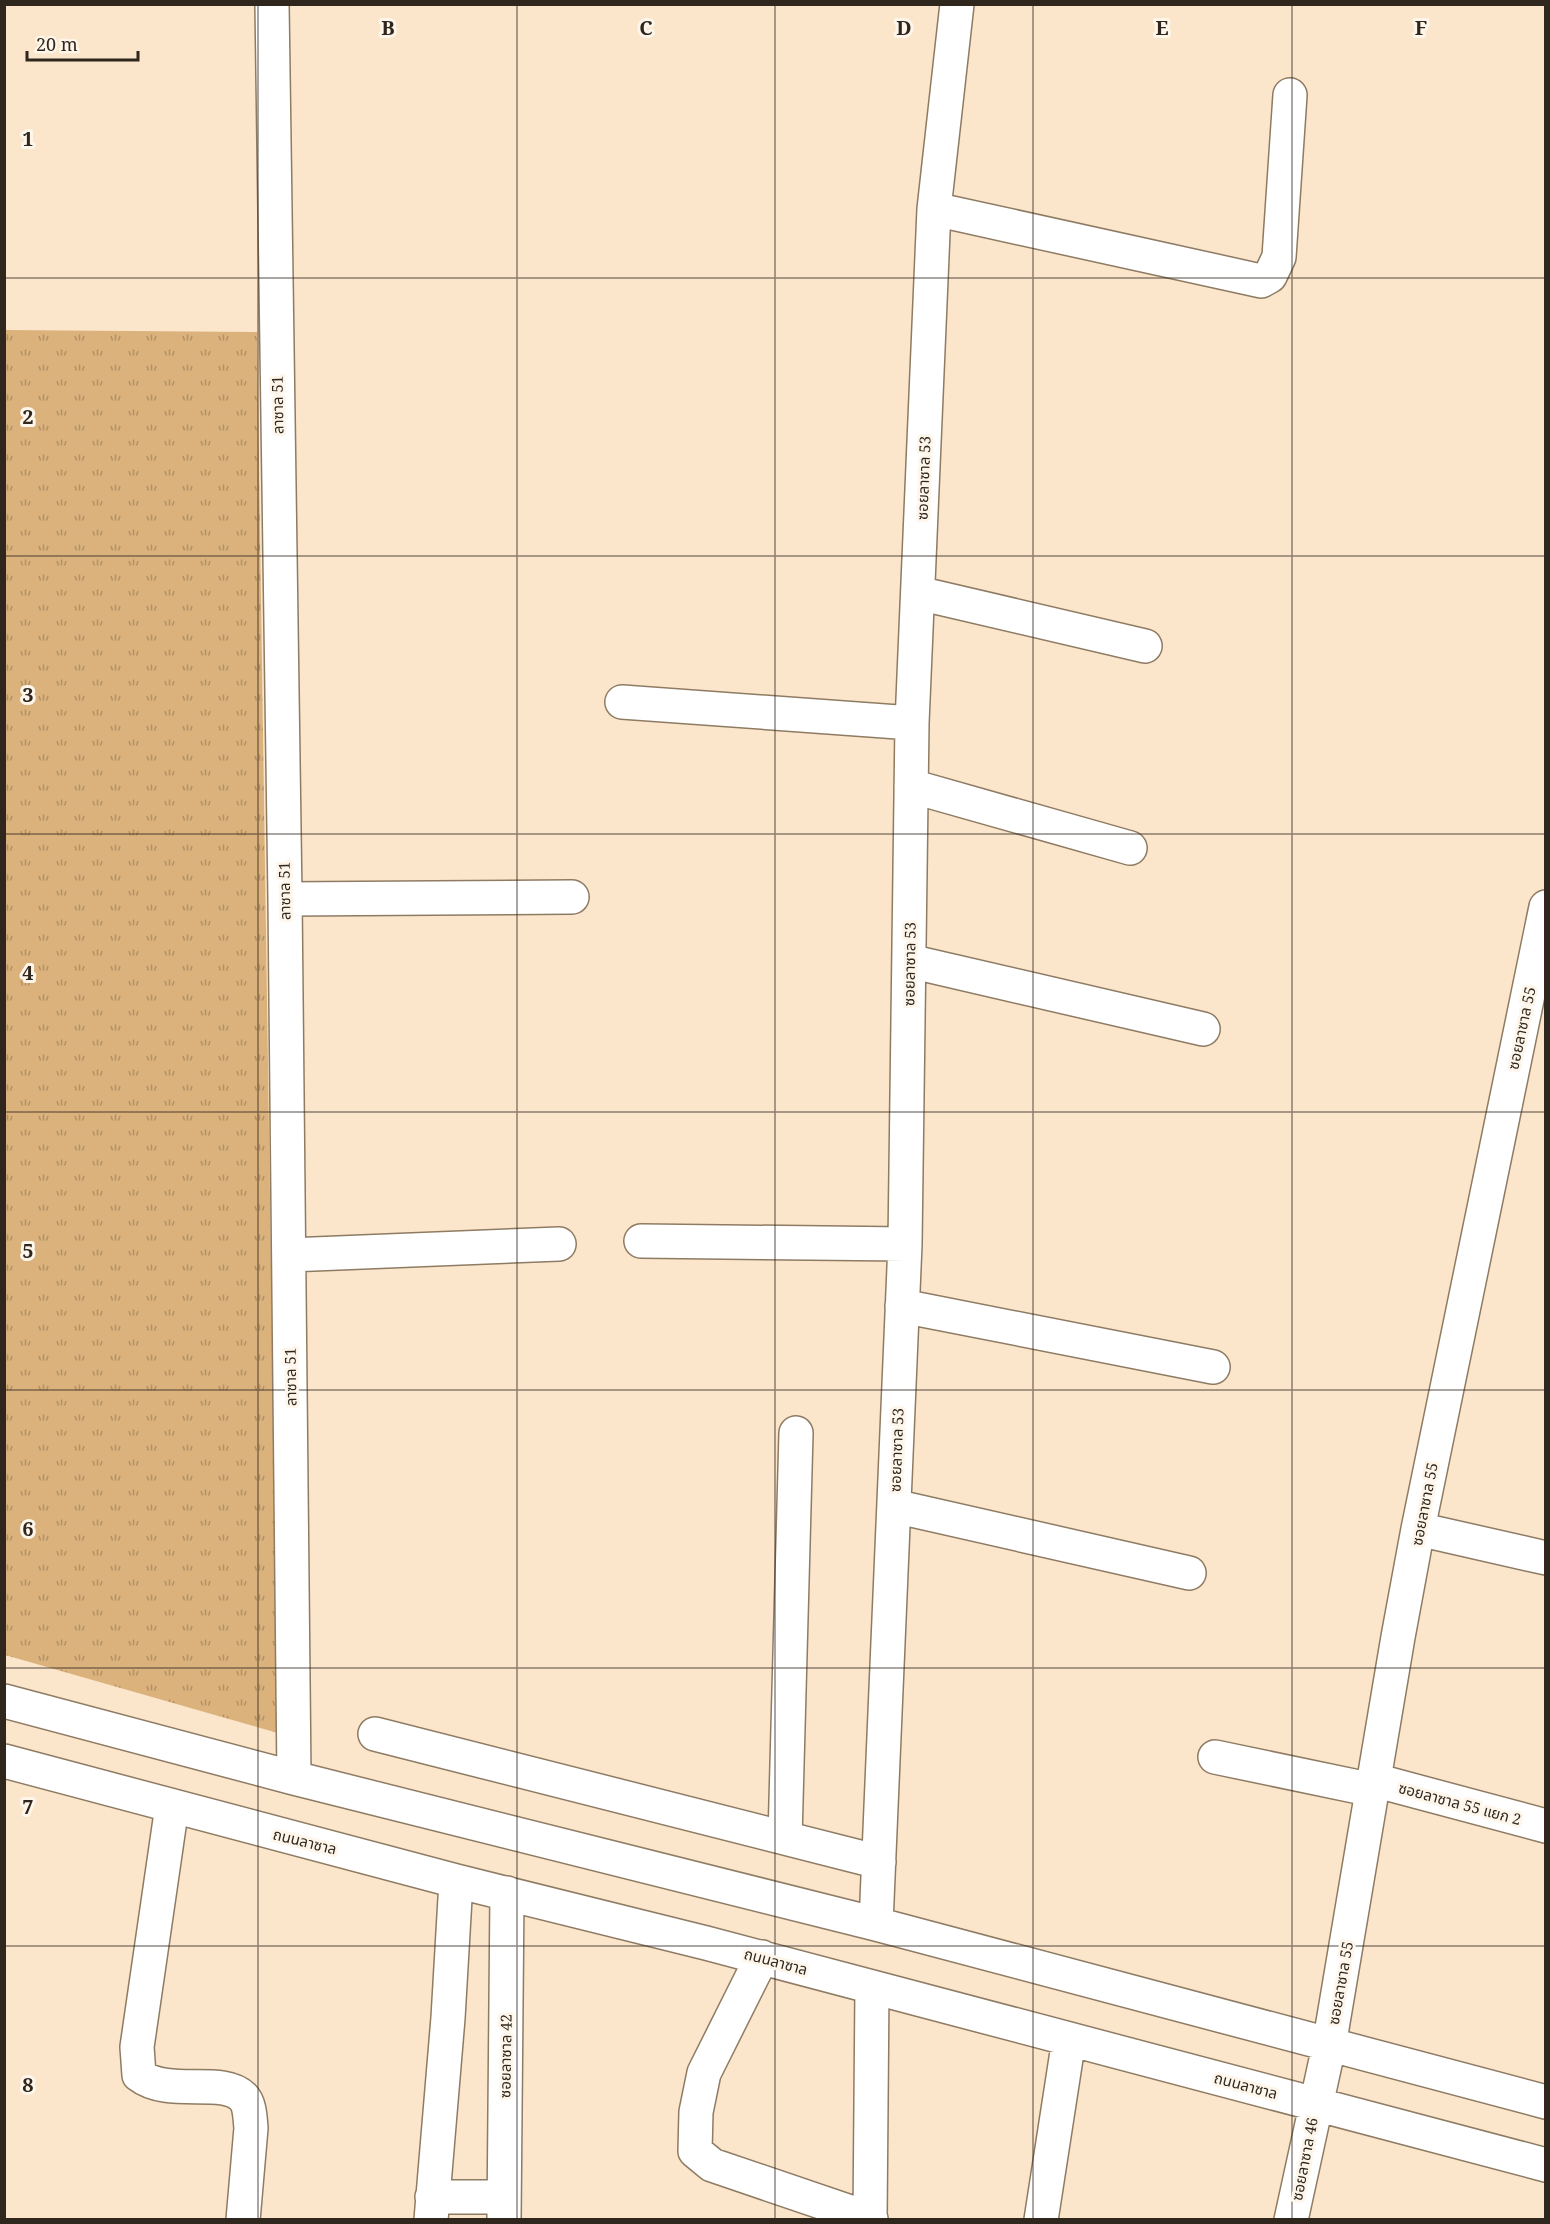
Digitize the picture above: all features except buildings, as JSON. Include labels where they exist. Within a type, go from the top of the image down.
[{"type":"street","name":"ลาซาล 51","points":[[272,4],[285,898],[294,1778]]},
{"type":"street","name":"ซอยลาซาล 53","points":[[876,1924],[905,1244],[912,723],[934,209],[957,4]]},
{"type":"street","points":[[934,209],[1261,281],[1270,276],[1279,257],[1290,95]]},
{"type":"street","points":[[918,593],[1145,646]]},
{"type":"street","points":[[622,702],[912,723]]},
{"type":"street","points":[[911,786],[1130,848]]},
{"type":"street","points":[[285,898],[572,897]]},
{"type":"street","name":"ซอยลาซาล 55","points":[[1316,2103],[1329,2046],[1418,1529],[1545,908]]},
{"type":"street","points":[[909,961],[1203,1029]]},
{"type":"street","points":[[641,1241],[905,1244]]},
{"type":"street","points":[[289,1255],[559,1244]]},
{"type":"street","points":[[902,1306],[1213,1367]]},
{"type":"street","points":[[785,1838],[796,1433]]},
{"type":"street","points":[[894,1506],[1189,1573]]},
{"type":"street","points":[[1418,1529],[1545,1558]]},
{"type":"street","points":[[4,1701],[294,1778],[876,1924],[1545,2102]]},
{"type":"street","points":[[375,1734],[879,1862]]},
{"type":"street","name":"ซอยลาซาล 55 แยก 2","points":[[1215,1757],[1374,1785],[1545,1826]]},
{"type":"street","name":"ถนนลาซาล","points":[[4,1761],[456,1881],[762,1957],[1545,2165]]},
{"type":"street","points":[[172,1806],[137,2047],[139,2075],[149,2082],[166,2086],[230,2088],[244,2098],[250,2114],[251,2128],[243,2220]]},
{"type":"street","points":[[456,1881],[448,2018],[431,2208],[504,2208]]},
{"type":"street","name":"ซอยลาซาล 42","points":[[504,2208],[507,1893]]},
{"type":"street","points":[[762,1957],[704,2073],[696,2112],[695,2151],[712,2165],[870,2219],[872,1987]]},
{"type":"street","points":[[1041,2220],[1069,2039]]},
{"type":"street","name":"ซอยลาซาล 46","points":[[1293,2218],[1316,2103]]},
{"type":"green space","points":[[4,330],[257,332],[278,1733],[5,1655]]}]
